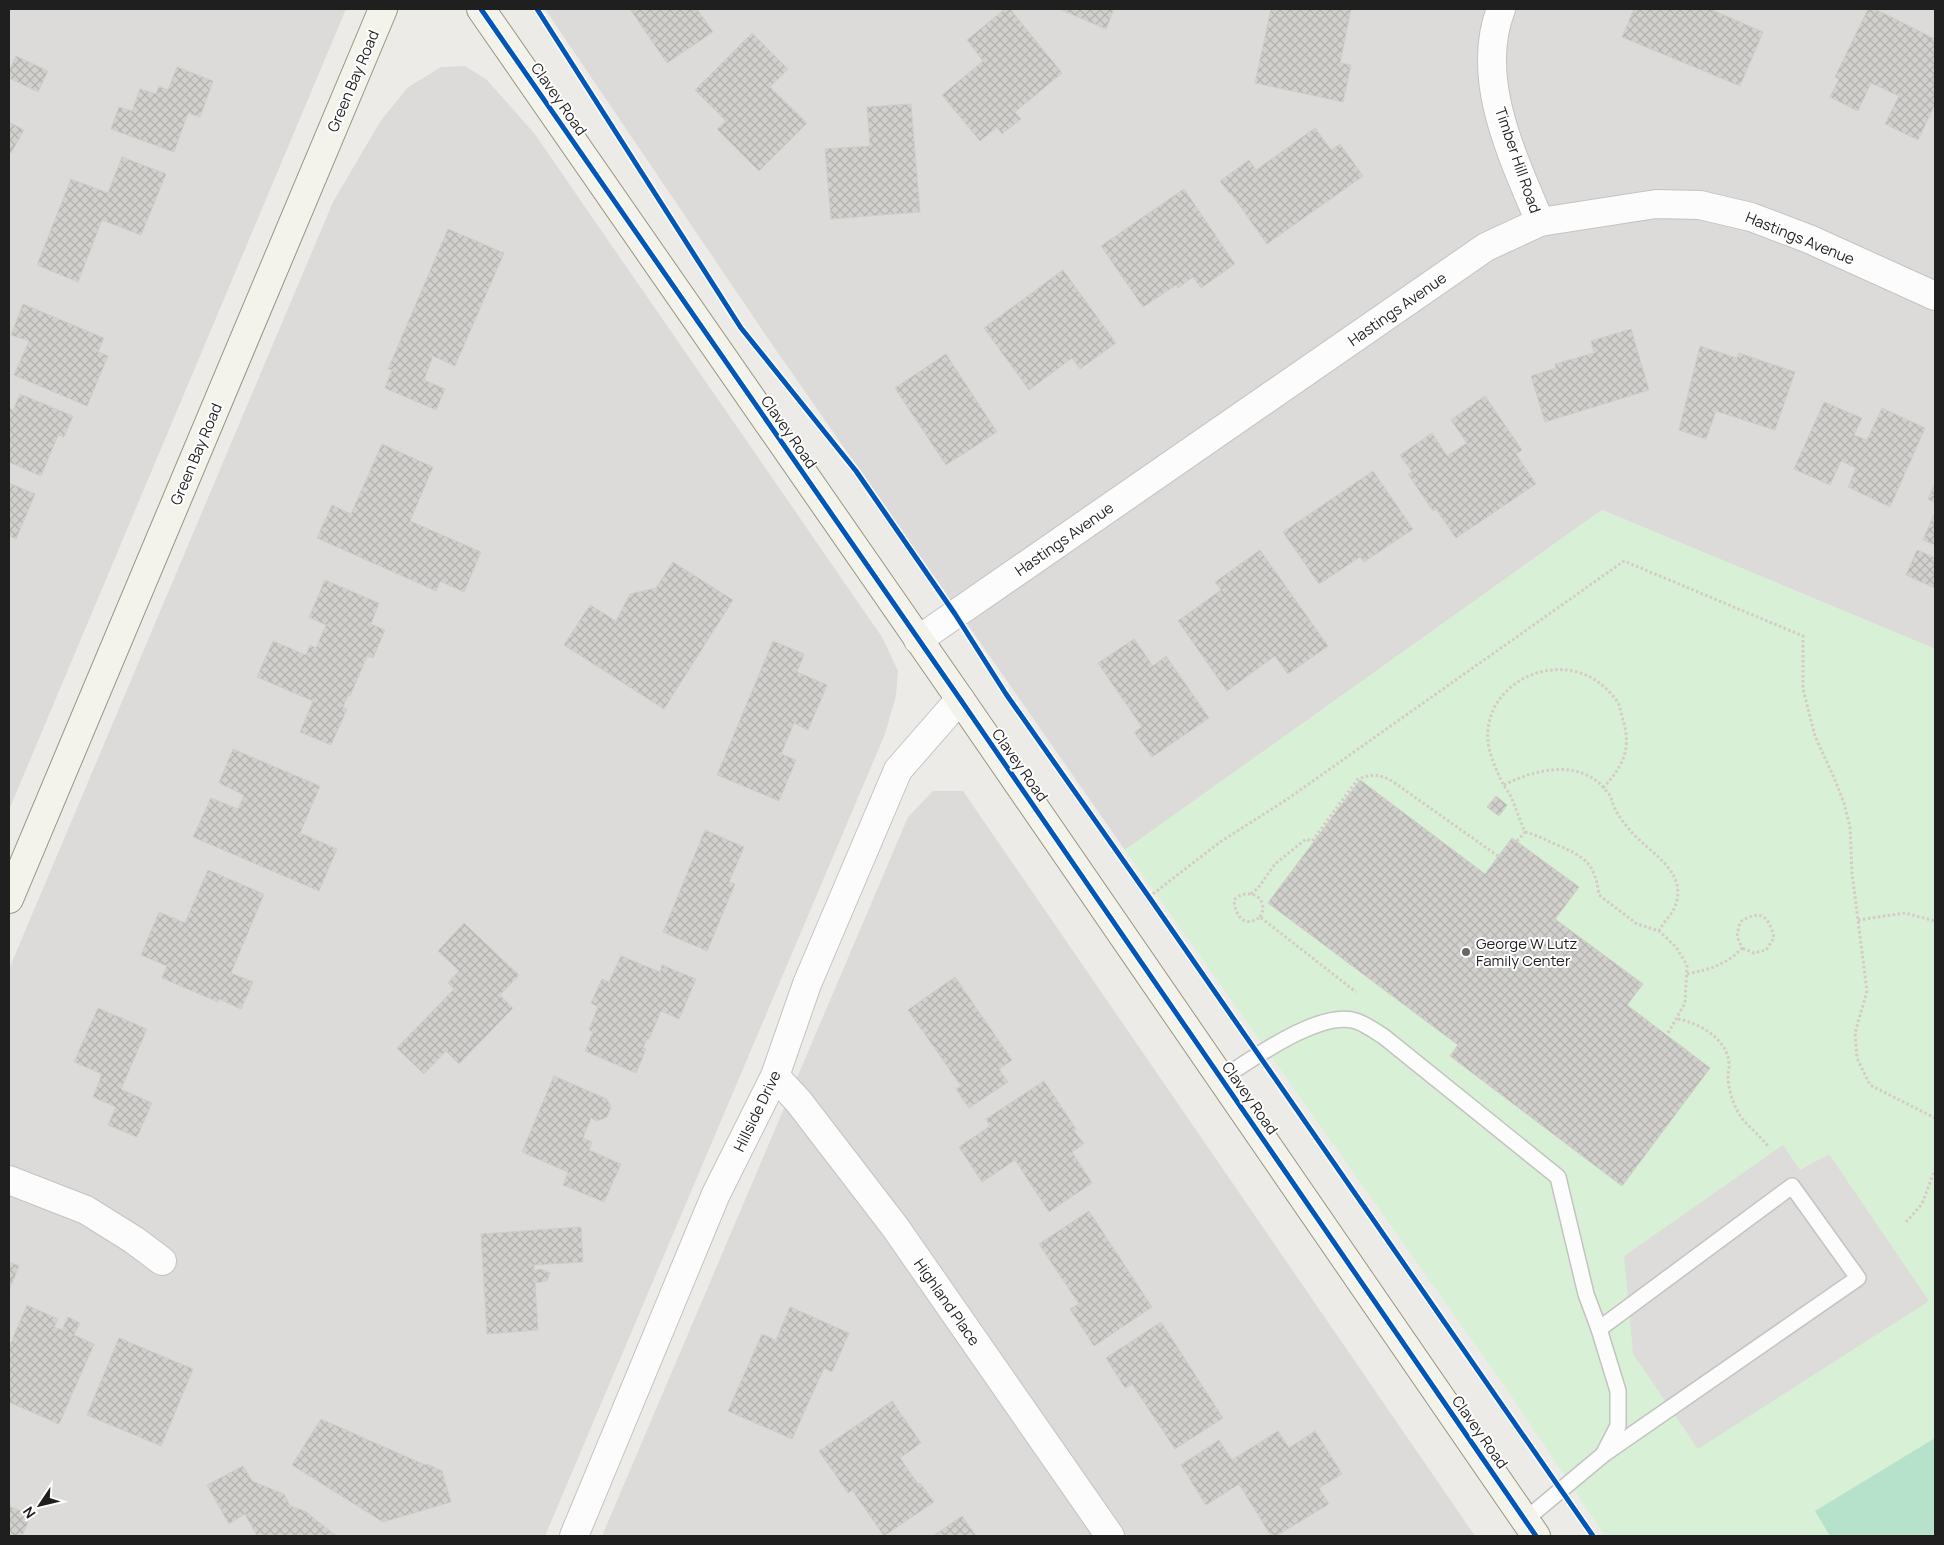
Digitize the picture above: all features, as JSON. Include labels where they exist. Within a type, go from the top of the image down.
[{"type":"main road","name":"Green Bay Road","points":[[9,899],[383,9]]},
{"type":"main road","name":"Clavey Road","points":[[481,9],[960,699],[1531,1528]]},
{"type":"street","name":"Timber Hill Road","points":[[1502,9],[1498,18],[1491,60],[1497,101],[1511,151],[1540,222]]},
{"type":"street","name":"Hastings Avenue","points":[[918,640],[1486,247],[1540,222],[1656,204],[1700,205],[1751,217],[1809,239],[1935,296]]},
{"type":"street","name":"Hillside Drive","points":[[574,1536],[716,1194],[775,1076],[807,984],[898,770],[960,699]]},
{"type":"street","name":"Highland Place","points":[[775,1076],[799,1102],[895,1227],[1110,1536]]},
{"type":"street","points":[[9,1180],[86,1210],[134,1240],[162,1262]]},
{"type":"lane","points":[[1221,1080],[1278,1043],[1324,1022],[1339,1019],[1356,1021],[1383,1036],[1558,1177],[1586,1294],[1618,1391],[1618,1426],[1604,1454]]},
{"type":"lane","points":[[1531,1528],[1604,1454],[1858,1278],[1792,1186],[1599,1329]]},
{"type":"path","points":[[1150,897],[1220,842],[1286,800],[1624,561],[1803,636],[1803,689],[1815,736],[1844,803],[1850,827],[1850,856],[1867,991],[1855,1033],[1857,1058],[1870,1085],[1935,1118]]},
{"type":"path","points":[[1525,832],[1488,743],[1490,716],[1503,694],[1512,684],[1538,672],[1552,669],[1568,670],[1593,677],[1608,690],[1619,704],[1627,734],[1625,758],[1616,774],[1603,788]]},
{"type":"path","points":[[1504,785],[1527,775],[1563,769],[1578,771],[1592,777],[1609,793],[1614,807],[1630,831],[1665,864],[1675,878],[1678,897],[1673,911],[1659,931]]},
{"type":"path","points":[[1251,894],[1258,888],[1275,864],[1306,840],[1312,841],[1358,779],[1368,775],[1381,775],[1392,781],[1498,856]]},
{"type":"path","points":[[1517,842],[1525,832]]},
{"type":"path","points":[[1525,832],[1540,836],[1576,852],[1593,870],[1598,895],[1637,924],[1659,931],[1676,948],[1687,965],[1685,1003],[1678,1019],[1667,1036]]},
{"type":"path","points":[[1144,889],[1155,905]]},
{"type":"path","points":[[1247,892],[1260,898],[1263,904],[1263,911],[1260,917],[1253,922],[1246,922],[1237,912],[1234,900],[1239,894],[1247,892]]},
{"type":"path","points":[[1858,920],[1905,913],[1935,921]]},
{"type":"path","points":[[1750,916],[1762,916],[1771,923],[1774,938],[1766,950],[1754,953],[1742,948],[1737,936],[1740,922],[1750,916]]},
{"type":"path","points":[[1260,917],[1361,996]]},
{"type":"path","points":[[1687,974],[1703,971],[1732,960],[1742,948]]},
{"type":"path","points":[[1678,1019],[1710,1031],[1723,1046],[1730,1063],[1728,1078],[1737,1110],[1770,1148]]},
{"type":"path","points":[[1906,1222],[1922,1204],[1935,1169]]},
{"type":"shaded area","points":[[9,9],[346,9],[9,810]]},
{"type":"shaded area","points":[[545,9],[1935,9],[1935,649],[1602,510],[1125,850],[769,340]]},
{"type":"shaded area","points":[[465,66],[487,80],[534,133],[882,637],[898,671],[896,696],[885,734],[545,1536],[9,1536],[9,969],[333,202],[380,122],[407,88],[441,67]]},
{"type":"shaded area","points":[[933,791],[963,791],[1475,1536],[602,1536],[908,817]]},
{"type":"shaded area","points":[[1783,1145],[1800,1170],[1829,1154],[1929,1301],[1698,1449],[1633,1354],[1624,1256]]},
{"type":"green space","points":[[1602,510],[1935,649],[1935,1536],[1605,1536],[1512,1397],[1125,850]]},
{"type":"green space","points":[[1935,1438],[1935,1536],[1830,1536],[1815,1511]]},
{"type":"building","points":[[630,9],[697,9],[713,32],[667,63]]},
{"type":"building","points":[[1005,9],[1010,9],[1062,73],[1015,112],[1021,119],[1002,134],[997,127],[980,141],[942,95],[983,61],[967,40]]},
{"type":"building","points":[[1059,9],[1114,9],[1106,29]]},
{"type":"building","points":[[1271,9],[1351,9],[1340,63],[1351,65],[1343,102],[1255,83]]},
{"type":"building","points":[[1634,9],[1710,9],[1763,32],[1740,86],[1622,37]]},
{"type":"building","points":[[1868,9],[1875,9],[1935,39],[1935,104],[1918,140],[1885,124],[1899,96],[1871,83],[1858,111],[1830,97],[1839,79],[1835,77]]},
{"type":"building","points":[[752,33],[788,69],[770,87],[807,123],[759,171],[717,129],[726,121],[695,90]]},
{"type":"building","points":[[16,56],[48,71],[38,92],[9,78],[9,71]]},
{"type":"building","points":[[177,67],[213,81],[200,117],[188,113],[174,152],[111,129],[119,107],[132,111],[140,89],[156,94],[159,86],[168,90]]},
{"type":"building","points":[[911,104],[920,212],[831,219],[825,149],[870,146],[867,107]]},
{"type":"building","points":[[9,122],[24,130],[11,153],[9,152]]},
{"type":"building","points":[[1315,128],[1331,150],[1340,144],[1363,176],[1267,244],[1220,181],[1249,160],[1256,170]]},
{"type":"building","points":[[122,157],[166,174],[141,235],[102,220],[78,282],[37,265],[71,179],[108,193]]},
{"type":"building","points":[[1184,189],[1235,264],[1201,288],[1193,277],[1178,288],[1176,285],[1143,307],[1101,246]]},
{"type":"building","points":[[448,229],[504,253],[455,366],[433,356],[424,380],[445,389],[436,410],[385,388],[392,370],[388,369]]},
{"type":"building","points":[[1063,270],[1116,343],[1080,369],[1072,358],[1029,390],[984,328]]},
{"type":"building","points":[[23,304],[104,338],[98,352],[108,356],[87,406],[14,375],[29,341],[11,335]]},
{"type":"building","points":[[1631,329],[1649,390],[1545,422],[1531,376],[1556,368],[1555,364],[1594,353],[1591,341]]},
{"type":"building","points":[[1700,346],[1737,358],[1739,353],[1795,372],[1775,430],[1716,411],[1706,439],[1679,430]]},
{"type":"building","points":[[946,354],[997,432],[946,465],[895,388]]},
{"type":"building","points":[[20,394],[73,416],[64,437],[58,435],[41,476],[9,462],[9,408],[13,410]]},
{"type":"building","points":[[1485,396],[1522,450],[1516,454],[1536,484],[1456,538],[1436,509],[1433,511],[1408,474],[1412,472],[1400,455],[1432,433],[1447,456],[1467,443],[1451,420]]},
{"type":"building","points":[[1824,402],[1862,418],[1854,435],[1867,440],[1882,408],[1925,428],[1890,507],[1848,487],[1856,468],[1841,461],[1830,485],[1794,469]]},
{"type":"building","points":[[382,444],[433,467],[410,521],[481,552],[464,592],[440,581],[436,591],[317,538],[332,505],[351,514]]},
{"type":"building","points":[[1373,471],[1413,529],[1364,562],[1360,557],[1319,584],[1283,532]]},
{"type":"building","points":[[9,483],[35,494],[16,539],[9,536]]},
{"type":"building","points":[[1935,483],[1935,503],[1928,499]]},
{"type":"building","points":[[1935,512],[1935,545],[1923,540]]},
{"type":"building","points":[[1260,550],[1328,646],[1288,674],[1275,656],[1227,691],[1178,621],[1221,590],[1215,582]]},
{"type":"building","points":[[1917,550],[1935,558],[1935,588],[1906,575]]},
{"type":"building","points":[[673,562],[733,600],[664,709],[564,645],[590,605],[616,621],[630,594],[656,588]]},
{"type":"building","points":[[325,580],[379,603],[371,624],[385,630],[373,658],[367,656],[350,696],[348,695],[343,707],[347,709],[331,745],[300,732],[313,701],[257,677],[273,641],[306,655],[310,645],[316,648],[326,625],[309,617]]},
{"type":"building","points":[[1134,639],[1153,666],[1166,656],[1209,718],[1152,757],[1134,732],[1142,727],[1098,663]]},
{"type":"building","points":[[773,641],[804,654],[797,672],[827,685],[808,730],[794,723],[781,754],[796,760],[779,801],[717,775]]},
{"type":"building","points":[[233,749],[320,786],[300,833],[337,849],[319,891],[193,837],[211,798],[238,809],[244,795],[219,783]]},
{"type":"building","name":"George W Lutz Family Center","points":[[1360,780],[1485,874],[1512,838],[1579,887],[1555,919],[1643,984],[1627,1005],[1710,1068],[1622,1186],[1450,1056],[1458,1045],[1268,903]]},
{"type":"building","points":[[1496,796],[1507,805],[1499,816],[1487,807]]},
{"type":"building","points":[[705,830],[744,847],[729,882],[735,884],[707,951],[663,932]]},
{"type":"building","points":[[208,870],[264,894],[231,973],[253,982],[241,1009],[219,999],[218,1002],[162,978],[167,966],[141,955],[159,912],[185,923]]},
{"type":"building","points":[[464,923],[519,975],[500,995],[513,1008],[459,1064],[446,1051],[424,1074],[397,1048],[454,989],[448,983],[459,971],[438,951]]},
{"type":"building","points":[[621,956],[660,972],[662,965],[696,979],[679,1019],[661,1011],[643,1048],[646,1049],[636,1073],[585,1051],[593,1032],[589,1030],[598,1007],[591,1003],[602,979],[609,982]]},
{"type":"building","points":[[955,977],[1012,1060],[999,1069],[1008,1082],[969,1108],[956,1089],[961,1086],[908,1010]]},
{"type":"building","points":[[98,1008],[147,1029],[121,1089],[152,1103],[137,1137],[108,1125],[116,1107],[93,1097],[102,1074],[74,1062]]},
{"type":"building","points":[[554,1076],[607,1099],[611,1107],[607,1117],[597,1121],[591,1118],[583,1138],[592,1142],[589,1150],[621,1164],[604,1202],[563,1185],[568,1172],[522,1152]]},
{"type":"building","points":[[1044,1081],[1084,1144],[1072,1152],[1092,1183],[1049,1212],[1015,1160],[982,1182],[959,1147],[990,1126],[986,1119]]},
{"type":"building","points":[[1089,1211],[1152,1307],[1094,1346],[1070,1309],[1079,1304],[1039,1244]]},
{"type":"building","points":[[581,1227],[583,1262],[534,1265],[534,1270],[542,1269],[550,1273],[547,1281],[535,1283],[538,1330],[487,1334],[481,1234]]},
{"type":"building","points":[[9,1262],[19,1266],[9,1291]]},
{"type":"building","points":[[27,1305],[58,1319],[54,1327],[62,1330],[68,1317],[80,1323],[74,1335],[94,1344],[59,1424],[9,1402],[9,1347]]},
{"type":"building","points":[[790,1307],[849,1333],[832,1372],[824,1368],[792,1439],[728,1411],[762,1334],[776,1340]]},
{"type":"building","points":[[1161,1322],[1223,1418],[1175,1449],[1132,1384],[1125,1388],[1106,1358]]},
{"type":"building","points":[[119,1338],[193,1369],[161,1446],[87,1415]]},
{"type":"building","points":[[892,1401],[921,1443],[900,1458],[918,1484],[920,1483],[934,1502],[884,1536],[852,1490],[848,1493],[819,1451]]},
{"type":"building","points":[[321,1419],[442,1471],[451,1502],[383,1522],[292,1465]]},
{"type":"building","points":[[1278,1431],[1289,1448],[1315,1431],[1342,1474],[1319,1488],[1329,1504],[1276,1536],[1271,1536],[1239,1484],[1206,1505],[1181,1465],[1219,1440],[1232,1460]]},
{"type":"building","points":[[243,1466],[252,1481],[284,1494],[290,1506],[305,1511],[336,1536],[257,1536],[245,1514],[229,1524],[207,1485]]},
{"type":"building","points":[[9,1506],[31,1515],[22,1536],[9,1536]]},
{"type":"building","points":[[962,1516],[976,1536],[933,1536]]},
{"type":"cycle path","points":[[481,9],[960,699],[1536,1536]]},
{"type":"cycle path","points":[[537,9],[741,328],[856,471],[955,614],[1006,694],[1593,1536]]},
{"type":"place","name":"George W Lutz Family Center","points":[[1466,952]]}]
